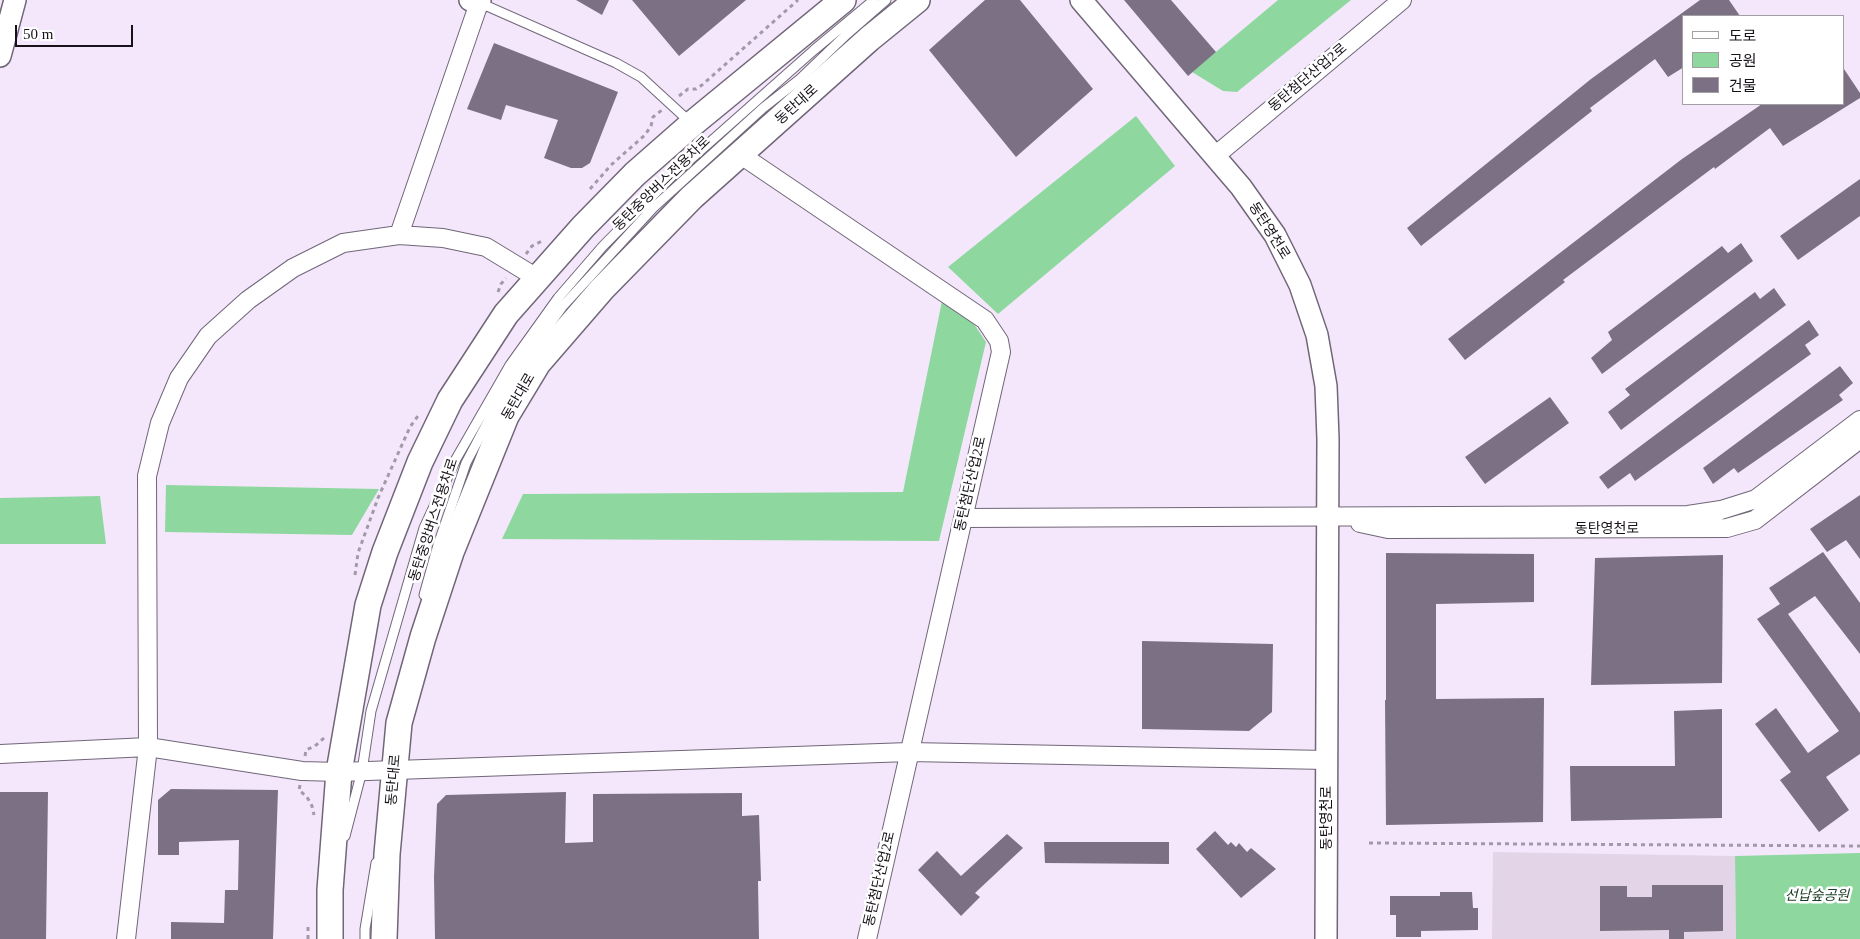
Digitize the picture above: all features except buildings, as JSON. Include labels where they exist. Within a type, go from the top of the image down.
[{"type":"main road","name":"동탄대로","points":[[384,939],[390,770],[399,723],[423,636],[451,552],[506,416],[538,362],[602,289],[692,197],[869,39],[917,0]]},
{"type":"main road","points":[[330,939],[330,890],[351,771],[368,605],[385,552],[420,462],[450,400],[506,314],[583,226],[628,181],[692,124],[841,1]]},
{"type":"street","points":[[0,56],[15,0]]},
{"type":"street","name":"동탄영천로","points":[[1081,0],[1215,156],[1275,235],[1300,285],[1317,335],[1326,386],[1328,517],[1326,939]]},
{"type":"street","name":"동탄첨단산업2로","points":[[1215,156],[1402,0]]},
{"type":"street","points":[[399,235],[477,1]]},
{"type":"street","name":"동탄첨단산업2로","points":[[740,156],[985,320],[999,341],[1000,352],[964,518],[867,939]]},
{"type":"street","points":[[126,939],[148,747],[147,476],[160,423],[179,378],[208,336],[248,300],[293,268],[343,244],[399,235],[443,238],[486,247],[537,278]]},
{"type":"street","name":"동탄영천로","points":[[1328,517],[1688,515],[1722,510],[1756,499],[1860,420]]},
{"type":"street","name":"동탄영천로","points":[[1328,517],[1388,529],[1727,528],[1755,520],[1860,439]]},
{"type":"street","points":[[964,518],[1328,517]]},
{"type":"street","points":[[0,754],[148,747],[302,771],[390,770],[909,752],[1327,760]]},
{"type":"lane","points":[[351,771],[371,711],[424,528],[456,459],[510,365],[558,298],[603,246],[674,174],[814,50],[874,0]]},
{"type":"lane","name":"동탄중앙버스전용차로","points":[[422,602],[438,545],[466,463],[511,378],[562,307],[653,208],[764,108],[800,79],[886,0]]},
{"type":"lane","points":[[477,1],[616,63],[641,77],[692,124]]},
{"type":"lane","points":[[365,939],[383,807],[390,770],[391,718],[400,683]]},
{"type":"path","points":[[688,89],[702,85],[798,0]]},
{"type":"path","points":[[299,790],[307,797],[312,806],[314,823]]},
{"type":"path","points":[[1369,843],[1860,846]]},
{"type":"path","points":[[308,921],[308,939]]},
{"type":"shaded area","points":[[1493,852],[1735,856],[1736,939],[1492,939]]},
{"type":"green space","points":[[1278,0],[1351,0],[1237,92],[1223,91],[1192,72]]},
{"type":"green space","points":[[1136,116],[1175,166],[998,314],[948,267]]},
{"type":"green space","points":[[942,301],[966,312],[986,342],[939,541],[502,539],[523,494],[903,492]]},
{"type":"green space","points":[[166,485],[379,489],[352,535],[165,532]]},
{"type":"green space","points":[[100,496],[106,544],[0,544],[0,498]]},
{"type":"green space","name":"선납숲공원","points":[[1860,853],[1860,939],[1736,939],[1735,856]]}]
